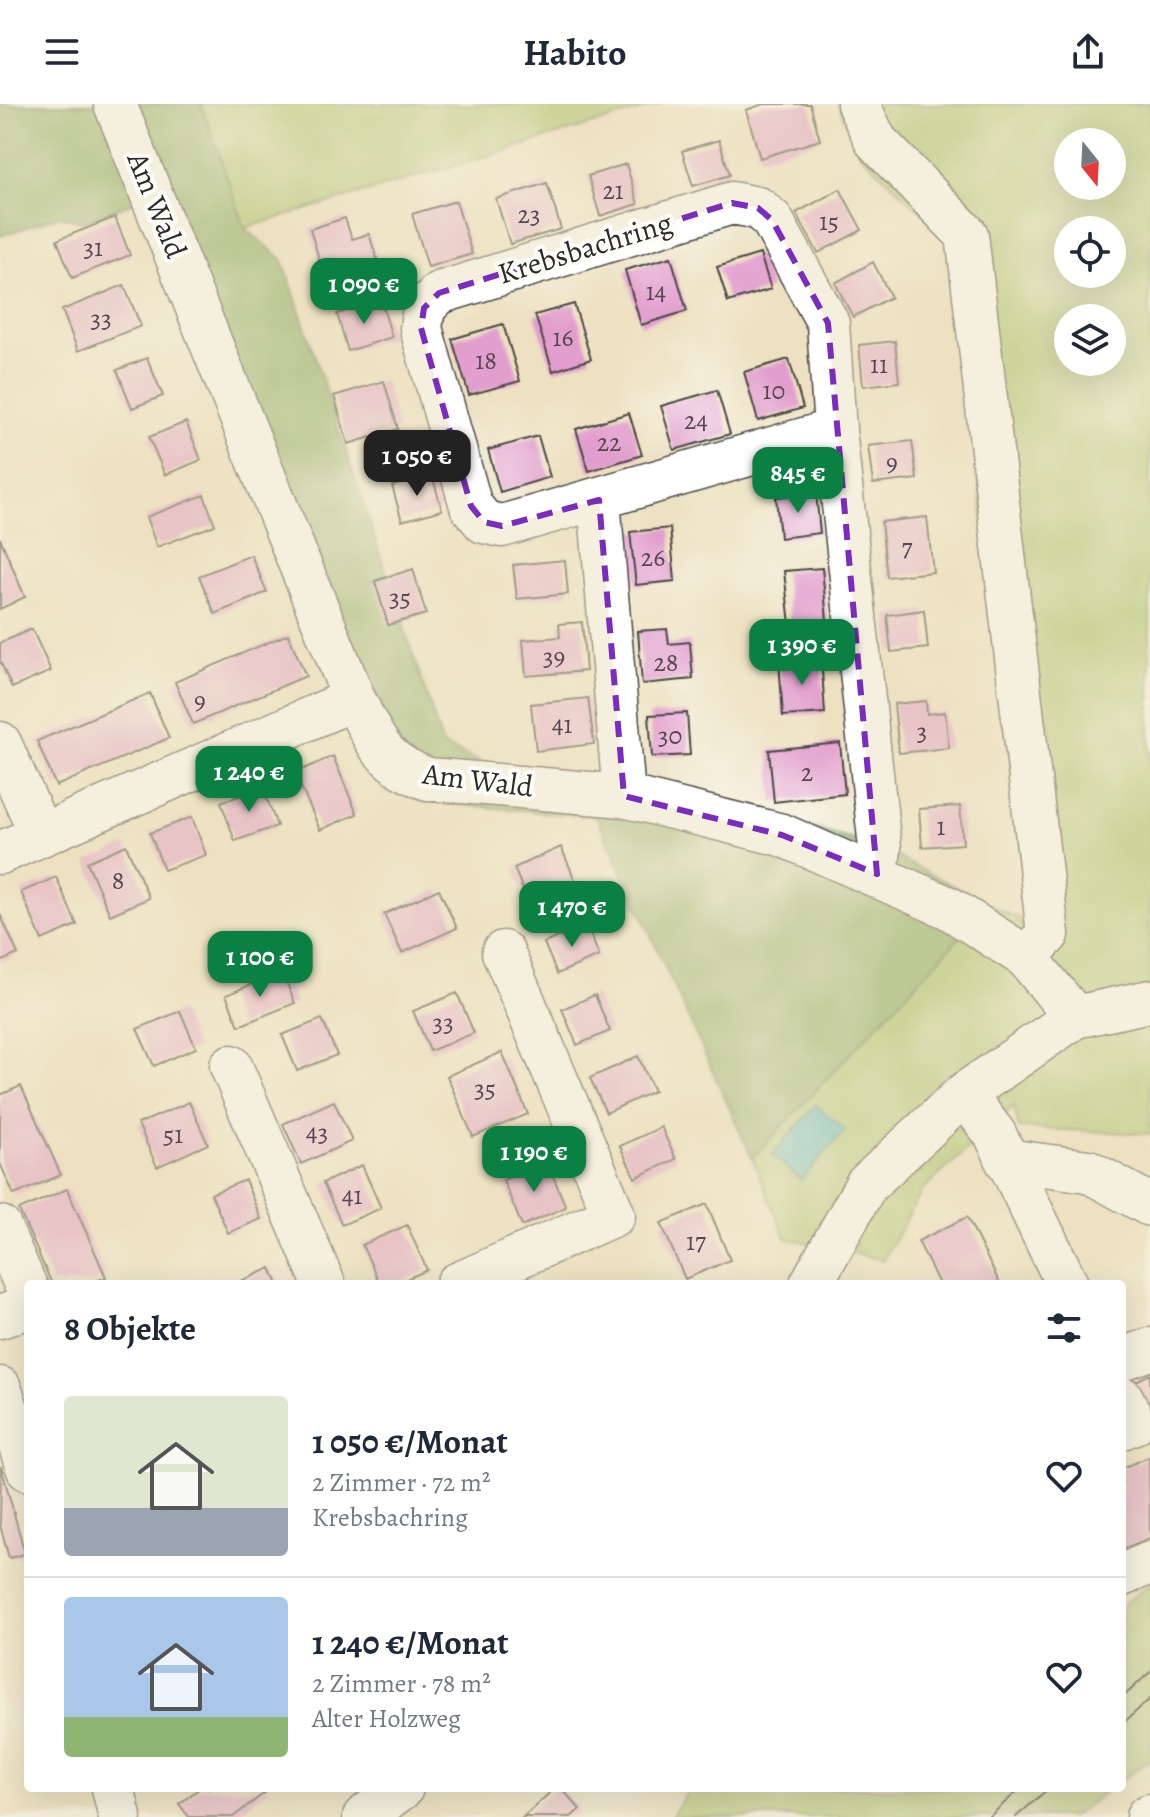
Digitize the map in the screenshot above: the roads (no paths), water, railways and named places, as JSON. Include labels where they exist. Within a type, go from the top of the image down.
[{"type":"street","name":"Am Wald","points":[[115,104],[354,699],[380,748],[400,769],[428,779],[624,796],[782,835],[949,908],[1026,957],[1075,1017]]},
{"type":"street","points":[[858,104],[876,141],[967,235],[1048,934],[1026,957]]},
{"type":"street","name":"Krebsbachring","points":[[835,430],[502,526],[484,522],[471,506],[421,328],[424,308],[439,293],[732,203],[758,208],[772,220],[828,323],[835,430],[880,848],[877,874]]},
{"type":"street","points":[[599,500],[624,796]]},
{"type":"street","points":[[0,853],[354,699]]},
{"type":"street","points":[[0,743],[41,835]]},
{"type":"street","points":[[466,1280],[614,1215],[503,952]]},
{"type":"street","points":[[813,1280],[866,1185],[964,1094],[1075,1017],[1150,1001]]},
{"type":"street","points":[[231,1066],[322,1280]]},
{"type":"street","points":[[964,1094],[995,1134],[1065,1280]]},
{"type":"street","points":[[1006,1160],[1088,1171],[1150,1205]]},
{"type":"street","points":[[0,1227],[24,1282]]},
{"type":"street","points":[[0,1317],[24,1308]]},
{"type":"street","points":[[1126,1358],[1150,1349]]},
{"type":"street","points":[[1,1395],[24,1459]]},
{"type":"street","points":[[1126,1406],[1134,1423],[1126,1426]]},
{"type":"street","points":[[1126,1573],[1150,1563]]},
{"type":"street","points":[[114,1792],[120,1817]]},
{"type":"street","points":[[364,1817],[397,1792]]},
{"type":"water","points":[[816,1105],[845,1130],[801,1180],[772,1155]]},
{"type":"tram line","points":[[1126,1694],[1150,1672]]},
{"type":"tram line","points":[[1126,1720],[1150,1699]]},
{"type":"tram line","points":[[989,1817],[1017,1792]]},
{"type":"tram line","points":[[1016,1817],[1044,1792]]}]
